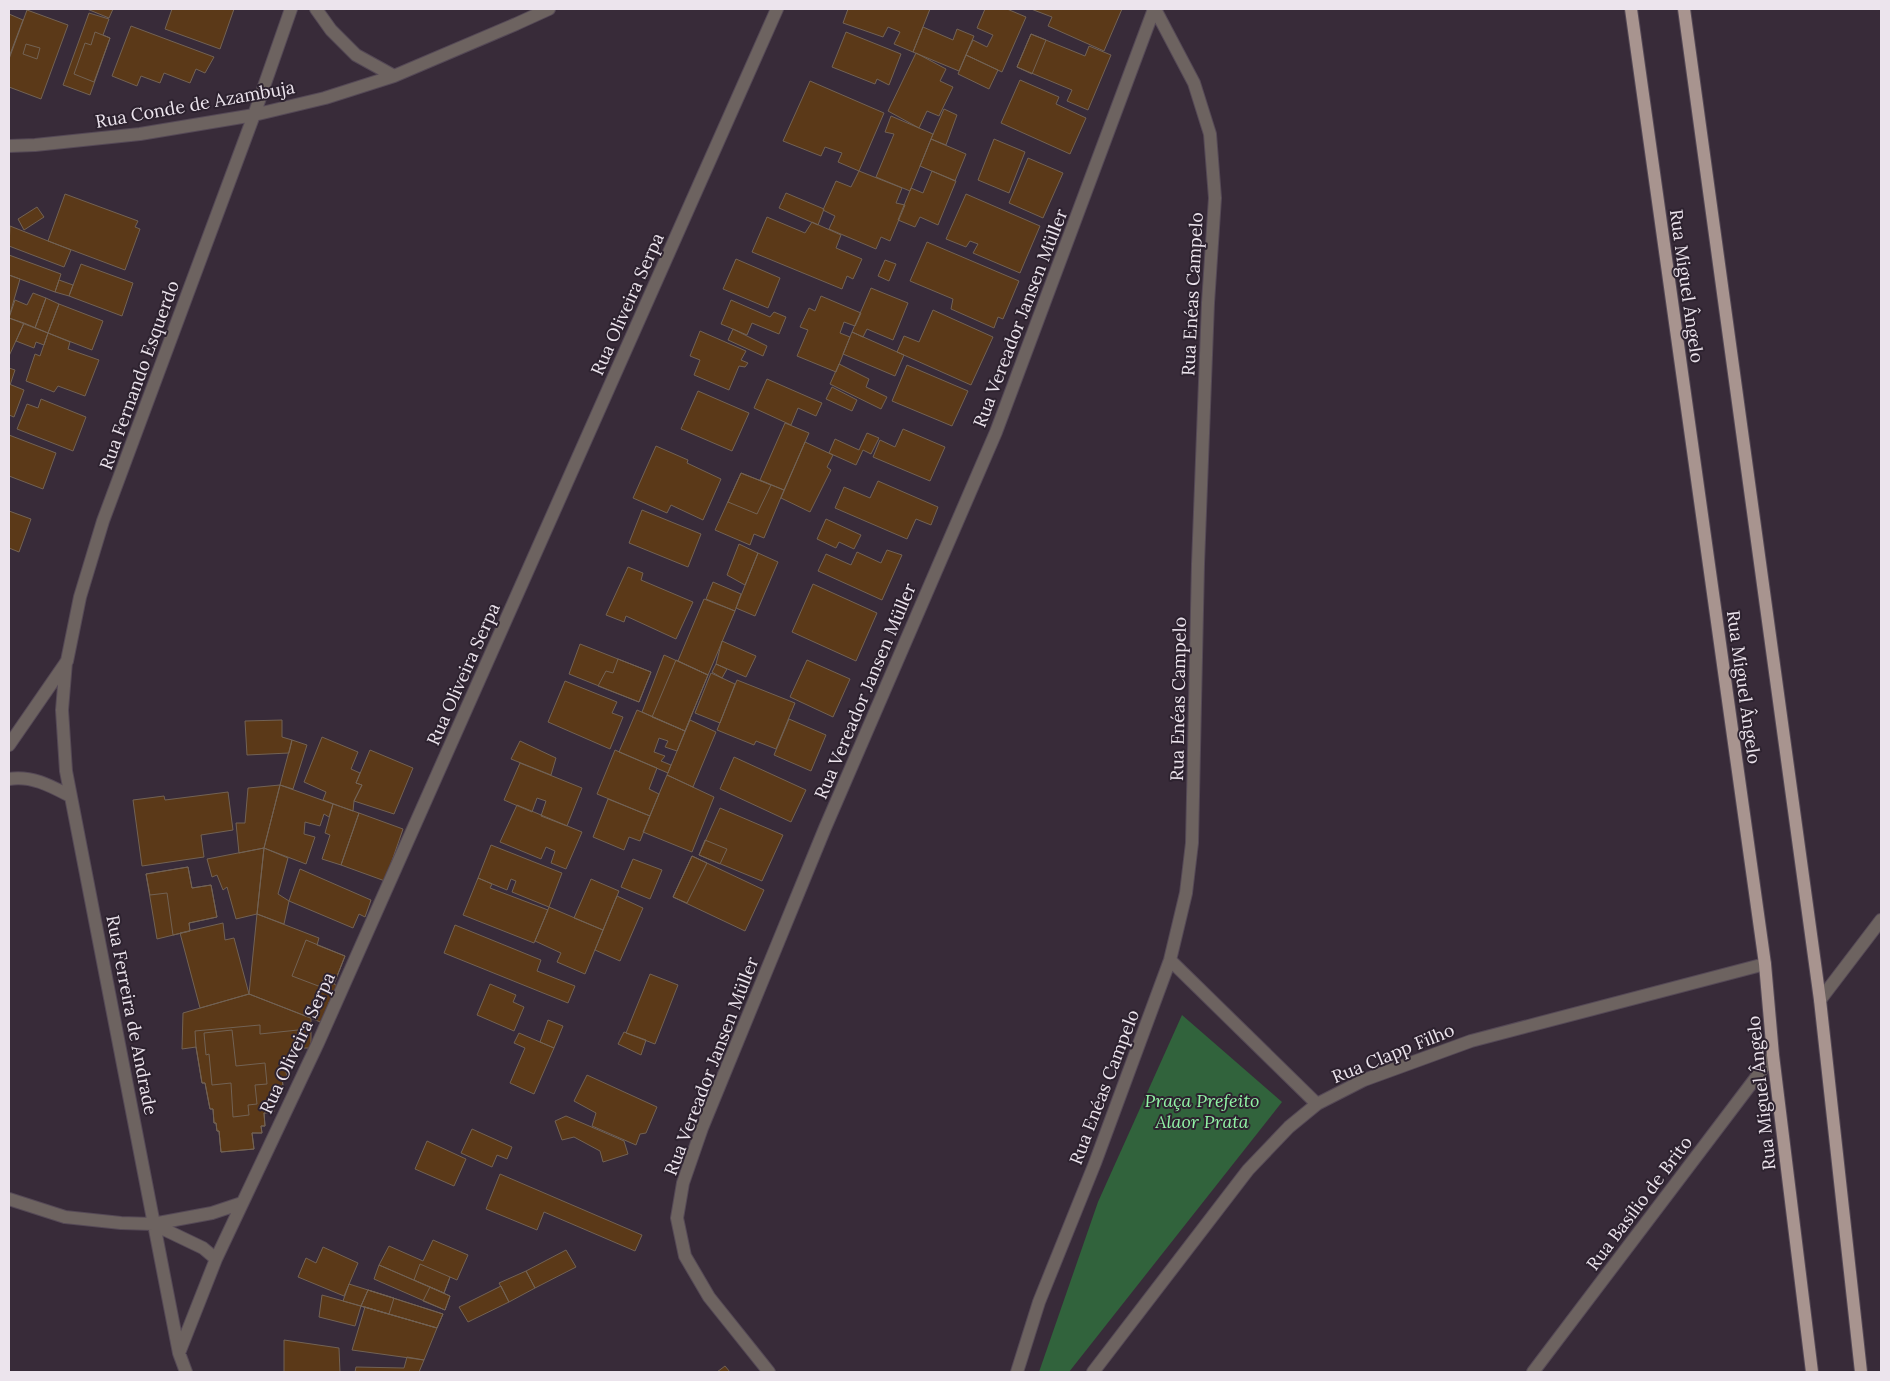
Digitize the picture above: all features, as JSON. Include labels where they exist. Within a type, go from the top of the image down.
[{"type":"main road","name":"Rua Miguel Ângelo","points":[[1631,9],[1765,964],[1773,1055],[1812,1372]]},
{"type":"main road","name":"Rua Miguel Ângelo","points":[[1684,9],[1820,1000],[1861,1372]]},
{"type":"street","name":"Rua Fernando Esquerdo","points":[[9,745],[66,661],[80,597],[103,521],[254,115],[290,9]]},
{"type":"street","points":[[316,9],[331,30],[356,55],[394,76]]},
{"type":"street","name":"Rua Conde de Azambuja","points":[[9,146],[140,134],[254,115],[325,98],[394,76],[549,9]]},
{"type":"street","name":"Rua Oliveira Serpa","points":[[179,1353],[216,1259],[326,1025],[777,9]]},
{"type":"street","name":"Rua Enéas Campelo","points":[[1017,1372],[1039,1302],[1095,1163],[1170,960],[1186,894],[1192,844],[1198,564],[1208,304],[1215,198],[1210,134],[1194,83],[1155,9]]},
{"type":"street","name":"Rua Vereador Jansen Müller","points":[[769,1372],[709,1297],[685,1256],[677,1218],[683,1183],[702,1128],[825,828],[996,432],[1155,9]]},
{"type":"street","name":"Rua Ferreira de Andrade","points":[[66,661],[62,710],[66,771],[70,796],[94,908],[153,1224],[179,1353],[186,1372]]},
{"type":"street","points":[[9,779],[17,778],[41,782],[70,796]]},
{"type":"street","points":[[1820,1000],[1881,920]]},
{"type":"street","points":[[1170,960],[1317,1104]]},
{"type":"street","name":"Rua Clapp Filho","points":[[1093,1372],[1248,1170],[1289,1127],[1317,1104],[1364,1080],[1471,1040],[1765,964]]},
{"type":"street","name":"Rua Basílio de Brito","points":[[1533,1372],[1773,1055]]},
{"type":"street","points":[[9,1199],[65,1217],[153,1224],[212,1213],[242,1203]]},
{"type":"street","points":[[153,1224],[203,1248],[216,1259]]},
{"type":"green space","name":"Praça Prefeito Alaor Prata","points":[[1182,1015],[1282,1102],[1069,1372],[1039,1372],[1098,1202]]},
{"type":"building","points":[[87,9],[113,9],[109,18]]},
{"type":"building","points":[[172,9],[234,9],[220,49],[165,29]]},
{"type":"building","points":[[848,9],[930,9],[913,52],[894,44],[900,32],[888,27],[883,37],[843,23]]},
{"type":"building","points":[[985,9],[1007,9],[1026,17],[1002,72],[966,55],[973,40],[987,47],[993,35],[977,28]]},
{"type":"building","points":[[1031,9],[1122,9],[1104,51],[1048,26],[1052,17]]},
{"type":"building","points":[[27,10],[68,25],[41,99],[9,87],[9,59]]},
{"type":"building","points":[[89,13],[109,19],[103,35],[110,38],[90,95],[63,85]]},
{"type":"building","points":[[9,14],[23,20],[9,57]]},
{"type":"building","points":[[131,26],[214,57],[205,73],[196,69],[190,83],[164,73],[160,83],[141,76],[137,86],[112,76]]},
{"type":"building","points":[[923,27],[953,40],[957,29],[974,36],[959,71],[913,52]]},
{"type":"building","points":[[95,32],[110,38],[94,82],[74,74],[85,43],[91,45]]},
{"type":"building","points":[[846,32],[901,54],[889,85],[877,79],[875,84],[832,67]]},
{"type":"building","points":[[1031,34],[1046,40],[1032,74],[1017,67]]},
{"type":"building","points":[[1031,34],[1085,56],[1089,46],[1111,55],[1088,110],[1067,101],[1072,90],[1017,67]]},
{"type":"building","points":[[26,44],[40,48],[37,59],[23,54]]},
{"type":"building","points":[[916,53],[946,69],[940,81],[953,87],[939,116],[927,111],[919,128],[888,111]]},
{"type":"building","points":[[966,55],[998,70],[989,89],[958,74]]},
{"type":"building","points":[[1020,80],[1059,97],[1056,104],[1086,118],[1070,154],[1001,123]]},
{"type":"building","points":[[810,81],[884,113],[859,171],[838,162],[842,153],[825,147],[821,156],[783,141]]},
{"type":"building","points":[[944,109],[957,115],[946,145],[931,139]]},
{"type":"building","points":[[891,116],[933,134],[910,191],[876,177],[894,134],[885,132]]},
{"type":"building","points":[[931,139],[966,154],[955,181],[920,166]]},
{"type":"building","points":[[994,139],[1025,152],[1009,193],[978,180]]},
{"type":"building","points":[[1028,158],[1063,173],[1043,218],[1009,203]]},
{"type":"building","points":[[859,171],[902,188],[896,203],[905,205],[890,241],[881,237],[876,249],[829,229],[835,216],[823,210],[836,181],[851,187]]},
{"type":"building","points":[[932,171],[956,181],[938,225],[920,217],[915,227],[898,220],[911,188],[923,193]]},
{"type":"building","points":[[786,193],[824,209],[818,225],[779,208]]},
{"type":"building","points":[[65,194],[138,221],[135,227],[140,229],[125,270],[48,241]]},
{"type":"building","points":[[966,194],[1040,226],[1020,273],[973,253],[978,244],[970,241],[966,247],[946,239]]},
{"type":"building","points":[[37,207],[44,217],[24,230],[18,219]]},
{"type":"building","points":[[767,217],[805,233],[812,222],[841,235],[836,248],[862,259],[853,279],[847,276],[842,289],[752,252]]},
{"type":"building","points":[[10,226],[71,250],[64,267],[9,246]]},
{"type":"building","points":[[927,242],[1019,281],[1003,319],[998,317],[994,328],[951,309],[953,299],[910,281]]},
{"type":"building","points":[[9,255],[61,274],[55,292],[9,275]]},
{"type":"building","points":[[736,259],[780,278],[768,308],[723,289]]},
{"type":"building","points":[[885,260],[896,264],[889,281],[878,276]]},
{"type":"building","points":[[81,264],[133,283],[122,316],[69,296]]},
{"type":"building","points":[[9,275],[20,279],[9,317]]},
{"type":"building","points":[[59,280],[73,285],[69,296],[55,292]]},
{"type":"building","points":[[871,288],[908,303],[893,340],[867,329],[863,337],[852,332]]},
{"type":"building","points":[[33,293],[46,298],[35,328],[9,318],[15,300],[27,305]]},
{"type":"building","points":[[821,296],[861,313],[855,326],[844,322],[840,333],[850,337],[836,372],[797,356],[808,330],[800,327],[809,308],[815,311]]},
{"type":"building","points":[[46,298],[59,304],[48,333],[35,328]]},
{"type":"building","points":[[731,300],[770,317],[774,312],[786,317],[779,334],[752,323],[747,335],[721,324]]},
{"type":"building","points":[[59,304],[103,321],[92,350],[48,333]]},
{"type":"building","points":[[933,310],[993,337],[971,385],[897,352],[904,336],[919,342]]},
{"type":"building","points":[[9,318],[24,323],[9,356]]},
{"type":"building","points":[[24,323],[48,333],[44,345],[36,342],[34,348],[16,341]]},
{"type":"building","points":[[733,329],[767,346],[763,356],[728,340]]},
{"type":"building","points":[[700,331],[746,351],[741,360],[748,363],[745,367],[739,366],[729,390],[694,375],[700,360],[690,356]]},
{"type":"building","points":[[852,332],[904,355],[895,376],[843,354]]},
{"type":"building","points":[[48,333],[70,342],[68,349],[99,360],[85,396],[58,386],[54,392],[26,381],[35,354],[40,356]]},
{"type":"building","points":[[839,364],[869,379],[866,387],[887,397],[881,409],[830,384]]},
{"type":"building","points":[[907,365],[968,391],[952,426],[892,401]]},
{"type":"building","points":[[9,368],[15,370],[10,385],[9,384]]},
{"type":"building","points":[[767,379],[822,403],[816,416],[798,408],[791,425],[754,408]]},
{"type":"building","points":[[9,384],[24,390],[14,417],[9,415]]},
{"type":"building","points":[[832,387],[857,400],[852,411],[826,399]]},
{"type":"building","points":[[698,391],[749,413],[732,451],[681,429]]},
{"type":"building","points":[[41,399],[86,417],[73,451],[17,429],[27,404],[38,408]]},
{"type":"building","points":[[785,423],[809,433],[784,490],[760,480]]},
{"type":"building","points":[[903,429],[945,447],[930,481],[873,457],[880,440],[895,447]]},
{"type":"building","points":[[867,433],[879,438],[871,454],[863,450],[856,465],[829,453],[835,439],[859,450]]},
{"type":"building","points":[[9,435],[56,453],[43,489],[9,476]]},
{"type":"building","points":[[805,442],[833,455],[827,467],[831,470],[810,512],[781,498]]},
{"type":"building","points":[[656,446],[688,460],[687,463],[721,479],[703,520],[671,505],[667,513],[633,498]]},
{"type":"building","points":[[741,473],[771,485],[757,514],[728,502]]},
{"type":"building","points":[[741,473],[784,490],[764,538],[754,534],[750,545],[715,530]]},
{"type":"building","points":[[878,481],[938,507],[931,525],[916,519],[907,539],[835,508],[844,487],[870,498]]},
{"type":"building","points":[[642,510],[701,534],[688,567],[629,543]]},
{"type":"building","points":[[9,511],[31,519],[19,552],[9,548]]},
{"type":"building","points":[[826,519],[861,535],[854,549],[839,542],[836,548],[817,539]]},
{"type":"building","points":[[739,544],[758,553],[745,585],[727,575]]},
{"type":"building","points":[[887,550],[902,555],[882,600],[818,571],[826,554],[851,565],[857,552],[881,563]]},
{"type":"building","points":[[758,553],[778,562],[755,616],[736,608]]},
{"type":"building","points":[[628,567],[643,573],[641,580],[693,602],[676,639],[626,616],[624,622],[606,615]]},
{"type":"building","points":[[713,582],[741,594],[735,611],[706,599]]},
{"type":"building","points":[[813,584],[877,613],[856,661],[792,632]]},
{"type":"building","points":[[704,599],[735,611],[708,675],[678,661]]},
{"type":"building","points":[[722,641],[756,656],[746,677],[716,664]]},
{"type":"building","points":[[580,644],[651,672],[639,702],[569,674]]},
{"type":"building","points":[[664,655],[708,675],[685,731],[642,712]]},
{"type":"building","points":[[618,659],[651,672],[639,702],[598,686],[606,671],[613,673]]},
{"type":"building","points":[[676,660],[708,675],[685,731],[652,717]]},
{"type":"building","points":[[807,660],[850,679],[833,717],[790,697]]},
{"type":"building","points":[[716,664],[727,669],[722,678],[712,672]]},
{"type":"building","points":[[711,673],[735,684],[720,723],[695,713]]},
{"type":"building","points":[[737,680],[795,703],[776,749],[756,741],[754,745],[717,730]]},
{"type":"building","points":[[565,681],[617,702],[612,713],[623,717],[610,749],[548,722]]},
{"type":"building","points":[[637,710],[685,731],[677,751],[665,747],[668,741],[659,738],[654,752],[665,756],[661,761],[671,765],[668,773],[619,752]]},
{"type":"building","points":[[789,719],[826,735],[811,771],[774,755]]},
{"type":"building","points":[[282,720],[282,737],[292,740],[289,753],[247,755],[245,721]]},
{"type":"building","points":[[690,720],[716,732],[693,787],[667,775]]},
{"type":"building","points":[[322,737],[358,752],[351,769],[360,773],[356,783],[362,785],[354,801],[353,811],[323,800],[326,792],[304,782]]},
{"type":"building","points":[[292,740],[307,745],[293,789],[280,785]]},
{"type":"building","points":[[520,741],[556,758],[551,775],[511,759]]},
{"type":"building","points":[[370,750],[413,768],[394,814],[354,801],[362,785],[356,783]]},
{"type":"building","points":[[615,750],[657,768],[649,789],[659,794],[650,816],[597,794]]},
{"type":"building","points":[[734,757],[806,790],[791,822],[720,789]]},
{"type":"building","points":[[520,763],[582,788],[567,826],[541,816],[546,801],[537,798],[532,812],[504,800]]},
{"type":"building","points":[[667,775],[714,797],[692,852],[643,832]]},
{"type":"building","points":[[280,785],[264,848],[239,853],[236,823],[245,823],[248,788]]},
{"type":"building","points":[[280,785],[333,804],[329,817],[324,814],[320,826],[305,822],[304,834],[315,837],[306,864],[264,848]]},
{"type":"building","points":[[228,792],[233,830],[201,835],[204,857],[142,866],[133,800],[164,796],[165,800]]},
{"type":"building","points":[[608,799],[650,816],[640,841],[629,837],[624,850],[593,837]]},
{"type":"building","points":[[333,804],[359,813],[341,865],[322,859],[330,835],[325,833]]},
{"type":"building","points":[[517,805],[582,832],[566,869],[551,863],[555,851],[546,847],[541,859],[500,842]]},
{"type":"building","points":[[720,808],[783,835],[762,881],[699,855]]},
{"type":"building","points":[[359,813],[403,829],[385,881],[341,865]]},
{"type":"building","points":[[705,840],[727,849],[720,864],[699,855]]},
{"type":"building","points":[[491,845],[562,873],[549,907],[512,892],[516,881],[511,879],[507,890],[478,878]]},
{"type":"building","points":[[264,848],[257,914],[236,919],[227,887],[223,890],[217,875],[212,877],[207,859]]},
{"type":"building","points":[[264,848],[288,858],[278,894],[289,901],[284,924],[257,914]]},
{"type":"building","points":[[692,856],[707,863],[687,903],[673,897]]},
{"type":"building","points":[[692,856],[764,890],[745,931],[673,897]]},
{"type":"building","points":[[633,859],[662,870],[650,899],[621,887]]},
{"type":"building","points":[[188,867],[192,888],[211,885],[217,917],[189,923],[190,931],[173,935],[167,893],[150,895],[146,874]]},
{"type":"building","points":[[188,867],[192,888],[211,885],[217,917],[189,923],[190,931],[157,939],[146,874]]},
{"type":"building","points":[[300,869],[371,900],[365,917],[359,914],[353,928],[289,901]]},
{"type":"building","points":[[478,878],[492,884],[490,888],[548,910],[534,943],[463,915]]},
{"type":"building","points":[[591,879],[619,891],[603,930],[574,918]]},
{"type":"building","points":[[617,896],[643,908],[620,961],[595,950]]},
{"type":"building","points":[[549,907],[603,930],[585,974],[557,962],[561,953],[535,941]]},
{"type":"building","points":[[257,914],[319,938],[317,945],[345,956],[334,984],[339,987],[335,1004],[329,1002],[323,1023],[249,994]]},
{"type":"building","points":[[223,923],[225,940],[234,938],[249,994],[200,1008],[180,933]]},
{"type":"building","points":[[455,925],[541,960],[537,971],[575,986],[568,1003],[444,953]]},
{"type":"building","points":[[306,940],[345,956],[334,984],[323,980],[321,987],[292,976]]},
{"type":"building","points":[[650,974],[678,985],[655,1044],[626,1033]]},
{"type":"building","points":[[490,984],[516,995],[513,1002],[524,1007],[514,1031],[477,1015]]},
{"type":"building","points":[[249,994],[311,1018],[311,1048],[294,1048],[296,1062],[285,1063],[287,1078],[282,1078],[283,1086],[277,1087],[278,1096],[272,1097],[274,1112],[264,1113],[265,1126],[261,1126],[262,1133],[252,1133],[254,1149],[221,1152],[219,1131],[217,1131],[216,1123],[214,1123],[213,1109],[210,1109],[205,1083],[202,1083],[196,1047],[182,1049],[183,1013]]},
{"type":"building","points":[[548,1020],[563,1026],[554,1048],[540,1042]]},
{"type":"building","points":[[260,1025],[260,1034],[298,1030],[300,1047],[294,1048],[296,1062],[285,1063],[287,1078],[282,1078],[283,1086],[277,1087],[278,1096],[272,1097],[274,1112],[264,1113],[265,1126],[261,1126],[262,1133],[252,1133],[254,1149],[221,1152],[219,1131],[217,1131],[216,1123],[214,1123],[213,1109],[210,1109],[205,1083],[202,1083],[195,1031]]},
{"type":"building","points":[[232,1030],[236,1066],[265,1063],[267,1084],[255,1085],[257,1104],[248,1105],[249,1115],[233,1117],[231,1083],[212,1085],[209,1054],[206,1055],[204,1033]]},
{"type":"building","points":[[624,1032],[646,1040],[641,1055],[618,1044]]},
{"type":"building","points":[[519,1033],[554,1048],[534,1094],[510,1083],[525,1048],[514,1043]]},
{"type":"building","points":[[587,1075],[657,1107],[646,1133],[640,1134],[636,1145],[592,1126],[596,1113],[574,1101]]},
{"type":"building","points":[[566,1116],[624,1141],[628,1154],[603,1162],[600,1151],[574,1137],[562,1140],[555,1121]]},
{"type":"building","points":[[472,1129],[512,1147],[507,1159],[497,1155],[492,1167],[461,1153]]},
{"type":"building","points":[[427,1141],[466,1159],[454,1186],[415,1169]]},
{"type":"building","points":[[500,1174],[642,1235],[635,1251],[544,1212],[537,1230],[486,1209]]},
{"type":"building","points":[[433,1240],[468,1255],[457,1280],[450,1277],[444,1293],[379,1265],[389,1246],[423,1261]]},
{"type":"building","points":[[323,1247],[358,1263],[344,1296],[298,1277],[306,1258],[316,1263]]},
{"type":"building","points":[[566,1250],[576,1267],[535,1288],[526,1271]]},
{"type":"building","points":[[420,1264],[450,1277],[444,1293],[414,1280]]},
{"type":"building","points":[[379,1265],[450,1296],[445,1310],[374,1279]]},
{"type":"building","points":[[526,1271],[535,1288],[509,1302],[499,1283]]},
{"type":"building","points":[[349,1284],[443,1314],[437,1328],[343,1301]]},
{"type":"building","points":[[501,1286],[509,1302],[468,1322],[459,1307]]},
{"type":"building","points":[[430,1287],[450,1296],[445,1310],[423,1301]]},
{"type":"building","points":[[368,1290],[394,1298],[389,1314],[361,1306]]},
{"type":"building","points":[[368,1290],[443,1314],[437,1328],[361,1306]]},
{"type":"building","points":[[322,1295],[361,1306],[355,1326],[319,1317]]},
{"type":"building","points":[[365,1307],[437,1328],[424,1360],[352,1350]]},
{"type":"building","points":[[284,1340],[339,1348],[340,1372],[284,1372]]},
{"type":"building","points":[[407,1357],[424,1360],[419,1372],[355,1372],[356,1367],[404,1368]]},
{"type":"building","points":[[725,1366],[730,1372],[717,1372]]}]
